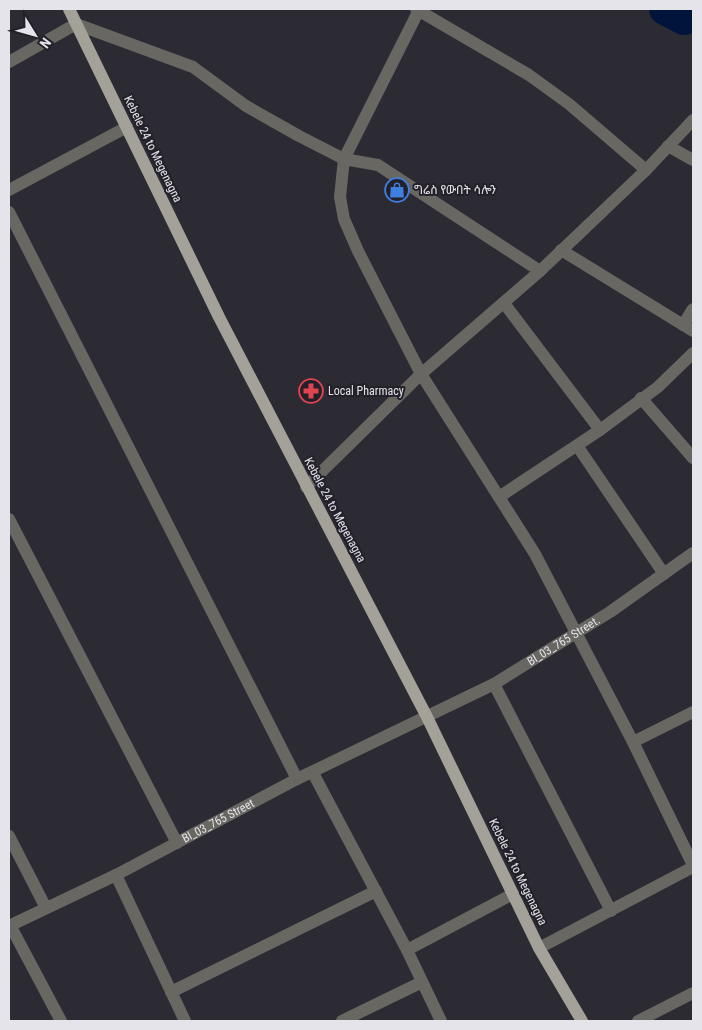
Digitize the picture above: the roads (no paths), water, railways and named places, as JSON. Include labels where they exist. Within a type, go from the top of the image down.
[{"type":"main road","name":"Kebele 24 to Megenagna","points":[[69,9],[219,317],[427,717],[539,948],[582,1021]]},
{"type":"street","points":[[539,948],[693,866],[633,742],[535,554],[421,374],[366,268],[344,219],[340,197],[344,159],[418,10],[529,75],[569,104],[646,170]]},
{"type":"street","points":[[9,62],[76,24],[193,67],[246,106],[344,159],[378,165],[540,271]]},
{"type":"street","points":[[306,487],[421,374],[540,271],[646,170],[693,120]]},
{"type":"street","points":[[9,190],[127,128]]},
{"type":"street","points":[[668,146],[693,160]]},
{"type":"street","points":[[9,212],[297,779]]},
{"type":"street","points":[[561,250],[688,328],[693,309]]},
{"type":"street","points":[[504,303],[600,430]]},
{"type":"street","points":[[499,497],[578,447],[658,387],[693,353]]},
{"type":"street","points":[[641,398],[693,458]]},
{"type":"street","points":[[578,447],[664,574]]},
{"type":"street","points":[[9,520],[177,843]]},
{"type":"street","name":"Bl_03_765 Street.","points":[[427,717],[494,684],[576,634],[693,553]]},
{"type":"street","points":[[494,684],[611,911]]},
{"type":"street","points":[[633,742],[690,714],[693,727]]},
{"type":"street","name":"Bl_03_765 Street","points":[[10,926],[116,875],[297,779],[427,717]]},
{"type":"street","points":[[313,773],[407,950],[441,1021]]},
{"type":"street","points":[[9,836],[46,908]]},
{"type":"street","points":[[116,875],[185,1021]]},
{"type":"street","points":[[171,992],[376,891]]},
{"type":"street","points":[[407,950],[513,894]]},
{"type":"street","points":[[10,926],[61,1021]]},
{"type":"street","points":[[342,1021],[422,982]]},
{"type":"street","points":[[638,1021],[693,993]]},
{"type":"waterway","points":[[665,9],[684,19],[693,16]]},
{"type":"place","name":"ግሬስ የውበት ሳሎን","points":[[397,190]]},
{"type":"place","name":"Local Pharmacy","points":[[311,391]]}]
